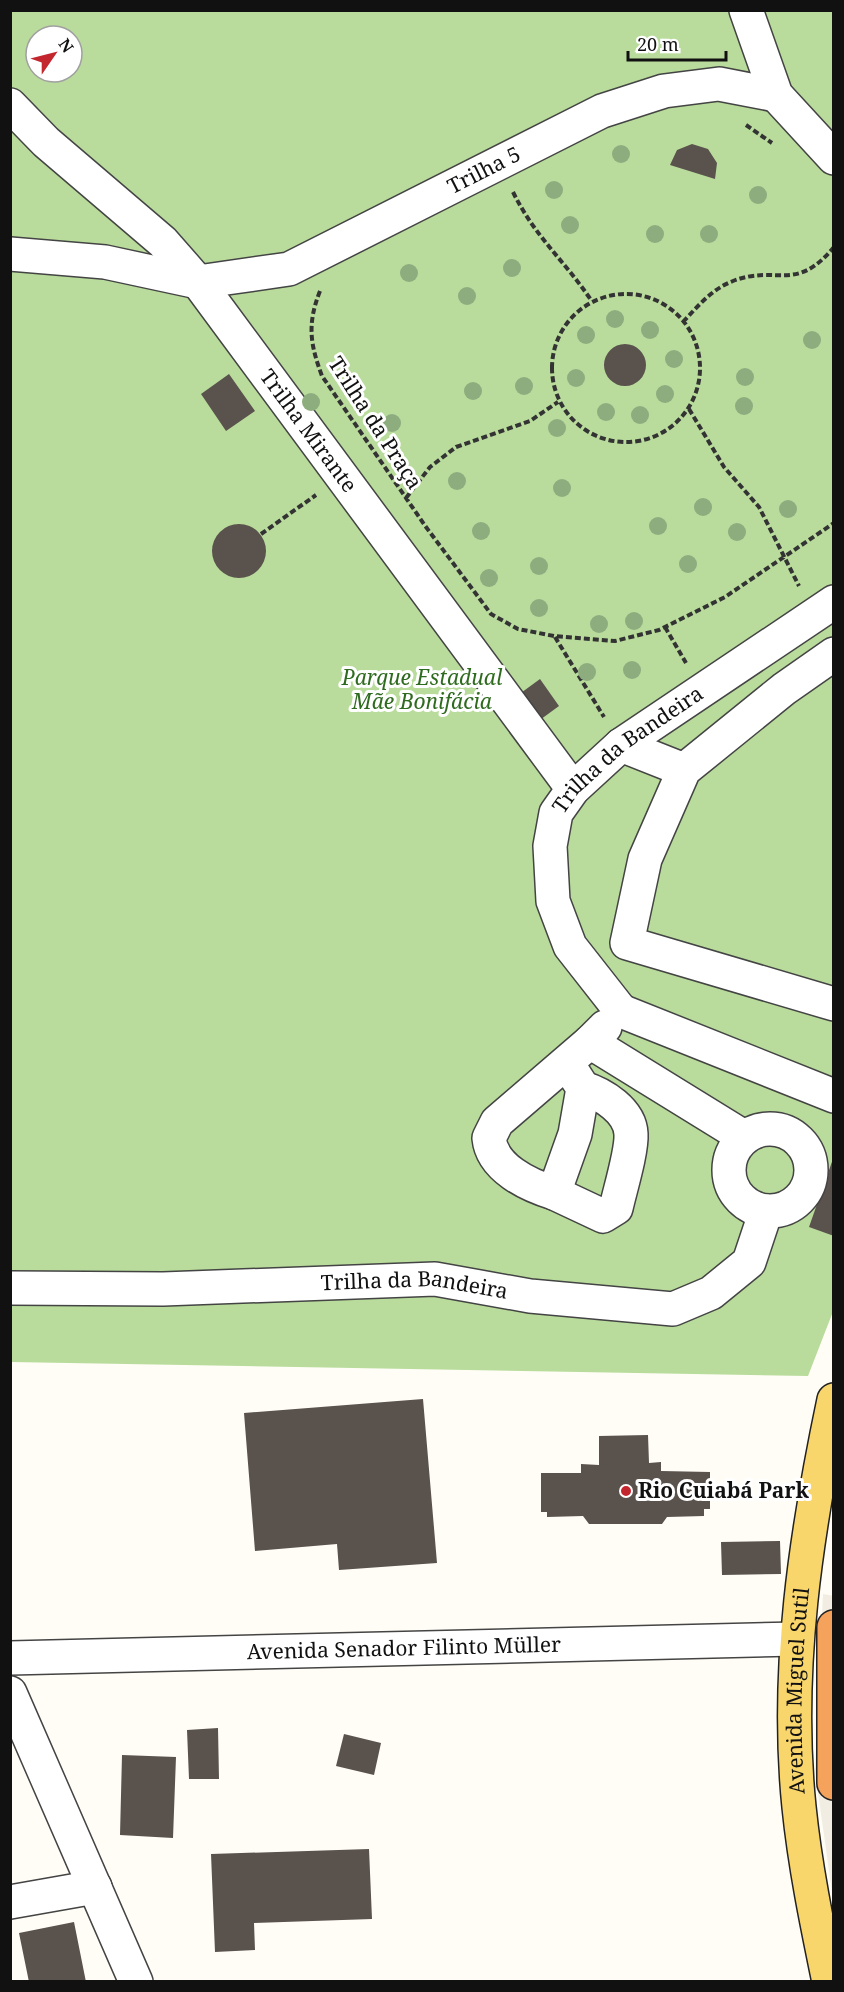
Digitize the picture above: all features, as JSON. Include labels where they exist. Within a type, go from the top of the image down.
[{"type":"highway","points":[[834,1628],[834,1782]]},
{"type":"main road","name":"Avenida Miguel Sutil","points":[[830,1982],[811,1894],[799,1805],[797,1639],[811,1508],[834,1400]]},
{"type":"street","points":[[746,10],[776,95],[834,158]]},
{"type":"street","name":"Trilha 5","points":[[198,282],[289,269],[534,144],[613,107],[664,91],[719,84],[776,95]]},
{"type":"street","name":"Trilha Mirante","points":[[10,105],[46,142],[163,242],[198,282],[573,789]]},
{"type":"street","points":[[10,254],[105,261],[198,282]]},
{"type":"street","name":"Trilha da Bandeira","points":[[621,1011],[570,945],[553,901],[550,846],[556,813],[573,789],[621,745],[701,688],[834,602]]},
{"type":"street","points":[[834,654],[784,689],[684,770],[645,859],[627,943],[834,1004]]},
{"type":"street","points":[[621,745],[684,770]]},
{"type":"street","points":[[580,1065],[599,1093],[627,1119],[631,1135],[616,1208],[603,1216],[554,1192],[532,1186],[496,1160],[489,1138],[497,1122],[580,1065],[621,1011],[834,1096]]},
{"type":"street","points":[[580,1065],[744,1137]]},
{"type":"street","points":[[554,1192],[575,1134],[580,1065]]},
{"type":"street","points":[[765,1128],[783,1130],[799,1140],[809,1155],[815,1186],[793,1205],[775,1212],[757,1210],[741,1200],[730,1184],[728,1165],[734,1148],[744,1137],[765,1128]]},
{"type":"street","name":"Trilha da Bandeira","points":[[10,1288],[163,1289],[435,1280],[530,1296],[673,1309],[711,1293],[749,1262],[766,1211]]},
{"type":"street","name":"Avenida Senador Filinto Müller","points":[[10,1658],[797,1639]]},
{"type":"street","points":[[10,1693],[136,1982]]},
{"type":"street","points":[[10,1902],[95,1887]]},
{"type":"path","points":[[745,124],[777,147]]},
{"type":"path","points":[[511,186],[526,218],[546,246],[577,279],[591,300]]},
{"type":"path","points":[[683,322],[709,295],[733,281],[761,275],[790,277],[810,270],[834,247]]},
{"type":"path","name":"Trilha da Praça","points":[[324,282],[314,308],[313,355],[322,376],[406,498],[491,614],[519,629],[555,636],[615,641],[665,627],[725,597],[834,523]]},
{"type":"path","points":[[629,292],[667,304],[693,333],[702,372],[689,409],[660,435],[622,444],[585,432],[558,402],[549,364],[562,326],[591,300],[629,292]]},
{"type":"path","points":[[406,498],[430,467],[456,447],[530,421],[558,402]]},
{"type":"path","points":[[689,409],[724,467],[759,507],[785,558]]},
{"type":"path","points":[[261,534],[343,476]]},
{"type":"path","points":[[665,627],[701,688]]},
{"type":"path","points":[[555,636],[621,745]]},
{"type":"green space","name":"Parque Estadual Mãe Bonifácia","points":[[11,11],[833,11],[834,1309],[808,1376],[11,1362]]},
{"type":"shaded area","points":[[823,1594],[834,1596],[833,1899],[815,1771]]},
{"type":"building","points":[[692,144],[708,149],[717,163],[715,179],[670,165],[677,150]]},
{"type":"building","points":[[625,344],[640,350],[646,365],[640,380],[625,386],[610,380],[604,365],[610,350]]},
{"type":"building","points":[[229,374],[255,411],[226,431],[201,394]]},
{"type":"building","points":[[234,524],[244,524],[254,528],[262,536],[266,551],[262,566],[254,574],[244,578],[234,578],[224,574],[216,566],[212,556],[212,546],[216,536],[224,528]]},
{"type":"building","points":[[540,679],[559,706],[533,725],[514,698]]},
{"type":"building","points":[[834,1156],[834,1236],[809,1227]]},
{"type":"building","points":[[423,1399],[437,1563],[339,1570],[337,1544],[255,1551],[244,1413]]},
{"type":"building","name":"Rio Cuiabá Park","points":[[648,1435],[649,1463],[661,1462],[661,1471],[710,1472],[710,1509],[704,1509],[704,1516],[667,1517],[662,1524],[589,1524],[583,1516],[547,1517],[547,1512],[541,1512],[541,1473],[581,1473],[581,1464],[599,1465],[599,1436]]},
{"type":"building","points":[[780,1541],[781,1574],[722,1575],[721,1542]]},
{"type":"building","points":[[218,1728],[219,1779],[189,1779],[187,1730]]},
{"type":"building","points":[[344,1734],[381,1743],[374,1775],[336,1766]]},
{"type":"building","points":[[122,1755],[176,1757],[173,1838],[120,1835]]},
{"type":"building","points":[[369,1849],[372,1919],[254,1923],[255,1950],[215,1952],[211,1854]]},
{"type":"building","points":[[74,1922],[86,1982],[29,1982],[19,1933]]},
{"type":"place","name":"Rio Cuiabá Park","points":[[626,1491]]}]
